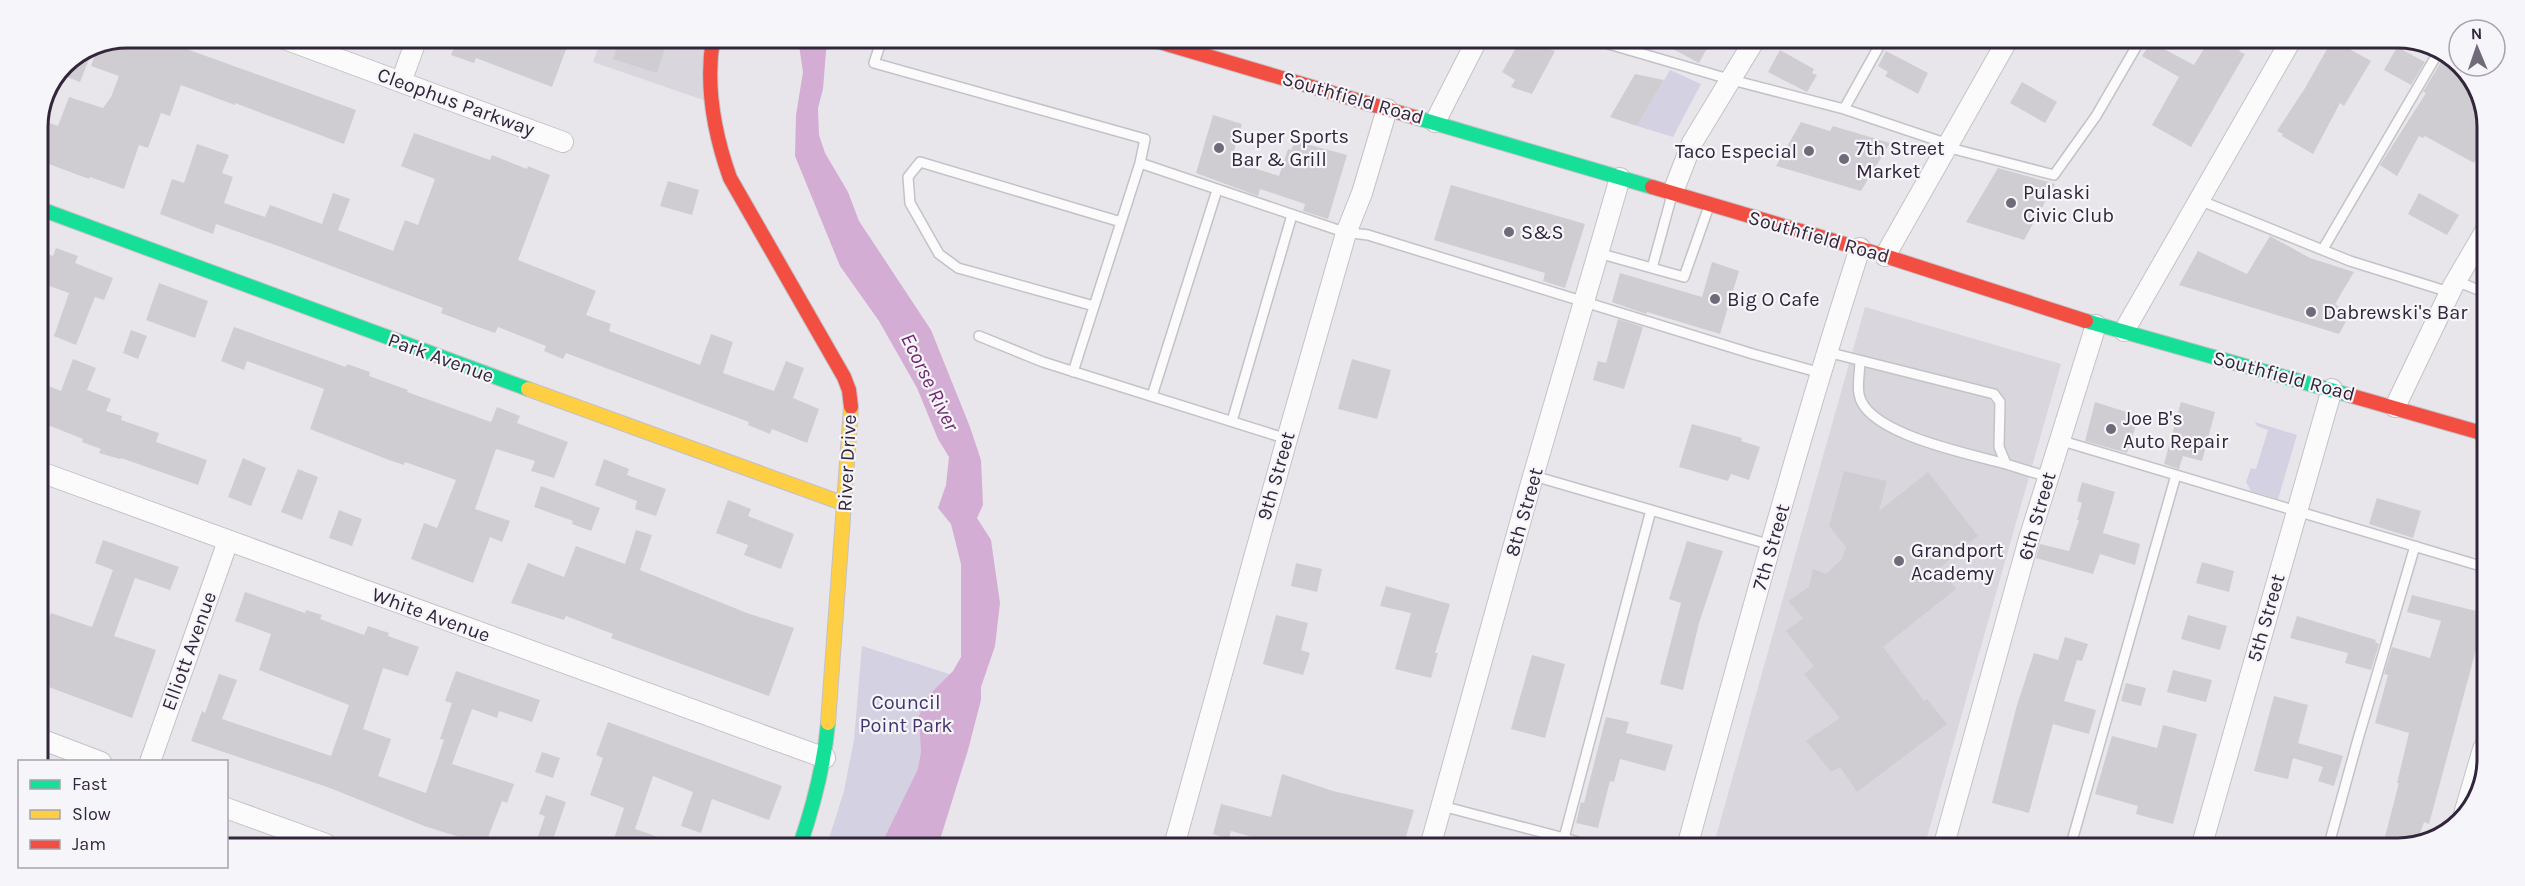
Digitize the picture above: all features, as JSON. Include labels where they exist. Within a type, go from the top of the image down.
[{"type":"street","name":"Cleophus Parkway","points":[[309,48],[563,142]]},
{"type":"street","points":[[401,82],[413,48]]},
{"type":"street","name":"River Drive","points":[[711,48],[709,80],[724,161],[730,178],[844,377],[849,390],[852,416],[825,758],[817,795],[802,838]]},
{"type":"street","name":"Southfield Road","points":[[1185,48],[1860,248],[2096,325],[2332,389],[2477,432]]},
{"type":"street","points":[[1435,122],[1473,48]]},
{"type":"street","points":[[1673,192],[1692,143],[1750,48]]},
{"type":"street","points":[[1885,256],[2003,48]]},
{"type":"street","points":[[2124,331],[2287,48]]},
{"type":"street","name":"9th Street","points":[[1176,838],[1346,233],[1362,193],[1387,109]]},
{"type":"street","name":"8th Street","points":[[1433,838],[1533,476],[1620,178]]},
{"type":"street","name":"Park Avenue","points":[[48,212],[845,504]]},
{"type":"street","points":[[2396,407],[2452,287],[2477,245]]},
{"type":"street","name":"7th Street","points":[[1690,838],[1771,545],[1860,248]]},
{"type":"street","name":"6th Street","points":[[1946,838],[2048,477],[2096,325]]},
{"type":"street","name":"5th Street","points":[[2204,838],[2332,389]]},
{"type":"street","name":"White Avenue","points":[[48,475],[825,758]]},
{"type":"street","name":"Elliott Avenue","points":[[151,760],[228,541]]},
{"type":"street","points":[[48,742],[96,760]]},
{"type":"street","points":[[228,809],[309,838]]},
{"type":"lane","points":[[879,48],[874,63],[1145,139],[1140,163],[1073,372]]},
{"type":"lane","points":[[1632,48],[1732,80],[1844,109],[1947,146],[2054,176],[2096,116],[2136,48]]},
{"type":"lane","points":[[1844,109],[1878,48]]},
{"type":"lane","points":[[2323,249],[2435,57]]},
{"type":"lane","points":[[1094,306],[958,268],[939,254],[910,203],[908,177],[920,162],[1121,222]]},
{"type":"lane","points":[[1140,163],[1346,233],[1368,235],[1753,354],[1821,372]]},
{"type":"lane","points":[[1152,396],[1217,190]]},
{"type":"lane","points":[[1652,268],[1673,192]]},
{"type":"lane","points":[[2199,200],[2350,261],[2477,291]]},
{"type":"lane","points":[[1598,253],[1684,278],[1710,204]]},
{"type":"lane","points":[[1232,421],[1292,215]]},
{"type":"lane","points":[[979,336],[1043,362],[1287,439]]},
{"type":"lane","points":[[1827,352],[1994,394],[2000,402],[1999,447],[2006,464]]},
{"type":"lane","points":[[1860,361],[1859,395],[1872,416],[1906,436],[2048,477]]},
{"type":"lane","points":[[2059,440],[2477,565]]},
{"type":"lane","points":[[2073,838],[2176,475]]},
{"type":"lane","points":[[1533,476],[1771,545]]},
{"type":"lane","points":[[1442,806],[1564,838],[1651,510]]},
{"type":"lane","points":[[2331,838],[2415,546]]},
{"type":"shaded area","points":[[598,48],[713,48],[712,103],[593,62]]},
{"type":"shaded area","name":"Grandport Academy","points":[[1865,307],[2061,364],[1927,838],[1716,838]]},
{"type":"green space","points":[[1670,70],[1701,84],[1673,137],[1637,126]]},
{"type":"green space","points":[[2255,422],[2297,435],[2278,499],[2251,491],[2246,482],[2251,468],[2256,469],[2268,430],[2257,426]]},
{"type":"green space","name":"Council Point Park","points":[[862,646],[968,680],[919,838],[829,838],[844,791],[854,740]]},
{"type":"water","name":"Ecorse River","points":[[799,48],[826,48],[823,89],[818,108],[819,135],[825,153],[848,192],[859,221],[931,330],[981,460],[983,505],[977,518],[991,540],[1000,603],[995,646],[981,687],[981,700],[968,750],[940,838],[884,838],[918,769],[921,752],[919,716],[928,696],[953,671],[961,657],[961,564],[951,524],[938,508],[946,485],[949,457],[938,439],[917,388],[879,321],[840,266],[795,156],[796,115],[803,72]]},
{"type":"building","points":[[184,48],[356,110],[344,144],[181,85],[170,116],[161,113],[148,148],[139,145],[124,189],[48,164],[49,123],[58,126],[69,97],[103,108],[111,97],[119,76],[91,66],[95,55],[112,50]]},
{"type":"building","points":[[454,48],[567,48],[552,87],[476,58],[474,63],[451,55]]},
{"type":"building","points":[[617,48],[665,48],[657,73],[613,59]]},
{"type":"building","points":[[1516,48],[1546,48],[1555,51],[1532,94],[1511,87],[1515,80],[1502,72]]},
{"type":"building","points":[[1671,48],[1707,48],[1699,63]]},
{"type":"building","points":[[2147,48],[2162,48],[2194,65],[2204,48],[2241,48],[2239,51],[2245,54],[2191,147],[2152,125],[2179,77],[2142,56]]},
{"type":"building","points":[[2328,48],[2348,48],[2371,61],[2344,106],[2340,103],[2313,154],[2277,131]]},
{"type":"building","points":[[2396,48],[2425,62],[2411,85],[2384,70]]},
{"type":"building","points":[[1780,50],[1814,69],[1812,73],[1817,75],[1807,92],[1768,72]]},
{"type":"building","points":[[1886,51],[1928,73],[1918,94],[1885,76],[1888,72],[1878,66]]},
{"type":"building","points":[[90,58],[80,82],[66,77]]},
{"type":"building","points":[[2442,61],[2447,65],[2447,78],[2461,79],[2474,107],[2477,122],[2477,158],[2474,163],[2425,136],[2423,138],[2419,136],[2397,176],[2380,165],[2426,93],[2423,92]]},
{"type":"building","points":[[1635,74],[1664,80],[1637,126],[1610,117]]},
{"type":"building","points":[[2022,82],[2057,102],[2045,123],[2010,103]]},
{"type":"building","points":[[1213,115],[1242,124],[1231,161],[1279,176],[1288,149],[1291,150],[1295,141],[1347,155],[1328,219],[1303,211],[1305,204],[1260,189],[1258,196],[1196,173]]},
{"type":"building","points":[[1801,122],[1830,131],[1833,126],[1890,143],[1861,191],[1776,166]]},
{"type":"building","points":[[414,133],[490,160],[492,155],[527,169],[528,166],[550,175],[518,260],[596,291],[586,315],[611,324],[609,331],[700,365],[711,334],[733,342],[723,373],[774,391],[786,361],[804,368],[793,398],[819,409],[807,443],[772,429],[770,434],[748,425],[749,422],[566,353],[563,359],[544,351],[546,346],[498,327],[495,333],[470,324],[441,313],[443,308],[281,247],[216,224],[213,234],[160,214],[172,179],[184,183],[197,144],[229,155],[222,173],[233,177],[224,203],[265,217],[270,205],[322,224],[333,193],[350,199],[338,230],[393,251],[405,220],[418,225],[435,179],[401,166]]},
{"type":"building","name":"Pulaski Civic Club","points":[[1998,168],[2055,184],[2024,240],[1966,222]]},
{"type":"building","points":[[668,181],[699,190],[692,215],[660,206]]},
{"type":"building","name":"S&S","points":[[1451,185],[1585,224],[1565,288],[1543,281],[1545,273],[1434,240]]},
{"type":"building","points":[[2419,193],[2459,215],[2447,235],[2408,214]]},
{"type":"building","points":[[2270,236],[2310,258],[2354,272],[2335,304],[2350,314],[2339,334],[2179,285],[2198,251],[2247,274]]},
{"type":"building","points":[[56,248],[78,256],[75,263],[113,278],[104,300],[95,297],[76,345],[54,336],[69,293],[48,286],[48,254],[53,256]]},
{"type":"building","points":[[1712,262],[1739,271],[1720,334],[1647,312],[1646,314],[1612,302],[1620,273],[1702,297]]},
{"type":"building","points":[[159,283],[208,301],[195,338],[146,320]]},
{"type":"building","points":[[1618,319],[1643,327],[1624,389],[1593,380],[1598,361],[1606,363]]},
{"type":"building","points":[[234,327],[346,367],[347,364],[370,372],[369,376],[408,390],[407,392],[491,422],[497,407],[520,416],[517,423],[568,442],[554,478],[531,471],[535,461],[496,449],[475,509],[510,521],[502,542],[490,537],[473,583],[411,559],[424,523],[437,528],[456,480],[405,462],[404,465],[389,460],[310,429],[324,389],[247,361],[244,370],[221,361]]},
{"type":"building","points":[[131,330],[147,336],[138,359],[123,353]]},
{"type":"building","points":[[73,359],[96,368],[87,390],[111,399],[106,411],[122,416],[121,420],[159,433],[156,442],[207,460],[198,485],[121,458],[99,453],[101,449],[82,442],[83,439],[48,425],[48,386],[61,391]]},
{"type":"building","points":[[1352,359],[1391,370],[1377,419],[1338,409]]},
{"type":"building","name":"Joe B's Auto Repair","points":[[2095,402],[2139,416],[2127,453],[2085,441]]},
{"type":"building","points":[[2181,402],[2215,412],[2202,461],[2183,456],[2179,469],[2164,464]]},
{"type":"building","points":[[1692,424],[1742,438],[1741,441],[1760,447],[1749,480],[1731,474],[1728,481],[1679,467]]},
{"type":"building","points":[[243,458],[266,468],[251,506],[228,497]]},
{"type":"building","points":[[604,459],[629,469],[627,475],[666,489],[656,516],[635,509],[637,501],[595,485]]},
{"type":"building","points":[[298,469],[318,477],[302,520],[281,512]]},
{"type":"building","points":[[1844,471],[1887,481],[1879,511],[1928,472],[1978,536],[1940,568],[1956,589],[1883,647],[1924,701],[1927,699],[1947,724],[1857,792],[1840,767],[1831,772],[1806,741],[1840,718],[1804,674],[1814,666],[1786,631],[1803,618],[1788,601],[1809,587],[1813,569],[1826,574],[1842,559],[1846,547],[1829,526]]},
{"type":"building","points":[[2082,482],[2115,492],[2103,533],[2140,544],[2135,565],[2100,554],[2093,574],[2036,558],[2040,544],[2069,551],[2079,520],[2077,520],[2082,503],[2077,501]]},
{"type":"building","points":[[541,486],[600,508],[591,531],[572,524],[573,521],[534,507]]},
{"type":"building","points":[[2377,498],[2421,511],[2413,538],[2369,524]]},
{"type":"building","points":[[728,500],[751,509],[748,516],[794,534],[781,569],[744,555],[748,545],[716,533]]},
{"type":"building","points":[[339,510],[362,519],[352,546],[329,538]]},
{"type":"building","points":[[636,530],[652,535],[640,570],[747,613],[794,628],[769,696],[611,638],[613,634],[566,616],[564,620],[511,603],[528,563],[564,577],[576,546],[625,564]]},
{"type":"building","points":[[103,540],[179,567],[170,590],[135,578],[114,636],[156,650],[132,718],[48,687],[48,622],[51,613],[92,627],[113,570],[95,563]]},
{"type":"building","points":[[1687,541],[1723,551],[1699,623],[1683,690],[1660,684],[1681,603],[1669,599]]},
{"type":"building","points":[[2202,562],[2234,571],[2229,592],[2196,583]]},
{"type":"building","points":[[1296,563],[1322,569],[1317,592],[1291,586]]},
{"type":"building","points":[[1386,586],[1450,604],[1435,653],[1438,653],[1431,678],[1395,669],[1411,613],[1380,606]]},
{"type":"building","points":[[245,592],[305,613],[306,610],[322,615],[320,619],[364,635],[368,626],[419,647],[408,676],[383,668],[363,729],[391,739],[378,776],[426,793],[444,740],[440,739],[452,703],[445,701],[456,671],[540,700],[532,722],[499,711],[497,718],[472,709],[452,764],[514,784],[507,803],[502,801],[488,838],[463,838],[424,826],[330,788],[191,741],[202,711],[205,713],[219,674],[237,680],[222,719],[331,756],[349,705],[259,670],[271,634],[235,621]]},
{"type":"building","points":[[2412,595],[2477,611],[2477,646],[2429,824],[2424,822],[2420,835],[2385,838],[2409,733],[2375,723],[2388,675],[2384,674],[2392,647],[2430,658],[2441,621],[2407,612]]},
{"type":"building","points":[[1276,615],[1308,623],[1301,650],[1310,653],[1303,675],[1263,664]]},
{"type":"building","points":[[2188,615],[2227,626],[2220,650],[2181,639]]},
{"type":"building","points":[[2297,616],[2376,640],[2375,642],[2379,644],[2371,670],[2345,663],[2348,653],[2290,638]]},
{"type":"building","points":[[2065,637],[2088,644],[2082,661],[2077,660],[2064,701],[2096,710],[2089,734],[2053,724],[2029,813],[1992,803],[2017,705],[2034,653],[2058,660]]},
{"type":"building","points":[[1532,655],[1565,664],[1545,738],[1511,729]]},
{"type":"building","points":[[2173,670],[2212,680],[2206,702],[2167,692]]},
{"type":"building","points":[[2126,683],[2146,688],[2141,706],[2121,701]]},
{"type":"building","points":[[2274,696],[2308,705],[2298,743],[2343,756],[2334,786],[2318,781],[2323,767],[2293,758],[2288,779],[2254,771]]},
{"type":"building","points":[[1606,717],[1629,722],[1626,733],[1673,745],[1665,771],[1620,759],[1614,782],[1610,781],[1598,828],[1576,823],[1581,802],[1584,803]]},
{"type":"building","points":[[608,722],[782,786],[769,820],[712,799],[701,833],[681,826],[693,792],[653,776],[635,829],[661,838],[614,838],[624,808],[590,795],[603,758],[596,755]]},
{"type":"building","points":[[2163,725],[2197,734],[2173,824],[2136,814],[2138,806],[2095,794],[2112,736],[2157,748]]},
{"type":"building","points":[[542,752],[560,758],[553,778],[535,772]]},
{"type":"building","points":[[1282,774],[1333,791],[1414,810],[1405,838],[1256,838],[1231,831],[1229,838],[1226,838],[1213,834],[1221,804],[1271,817]]},
{"type":"building","points":[[546,795],[566,802],[553,838],[537,838],[545,816],[539,814]]},
{"type":"traffic: fast","points":[[1414,117],[1652,187]]},
{"type":"traffic: fast","points":[[48,212],[528,389]]},
{"type":"traffic: fast","points":[[2086,321],[2352,396]]},
{"type":"traffic: fast","points":[[802,838],[818,785],[828,723]]},
{"type":"traffic: slow","points":[[528,389],[845,504]]},
{"type":"traffic: slow","points":[[828,723],[851,407]]},
{"type":"traffic: jam","points":[[712,48],[710,75],[712,110],[719,144],[730,178],[844,377],[849,390],[851,407]]},
{"type":"traffic: jam","points":[[1180,48],[1414,117]]},
{"type":"traffic: jam","points":[[1652,187],[1885,256],[2086,321]]},
{"type":"traffic: jam","points":[[2352,396],[2477,432]]},
{"type":"place","name":"Super Sports Bar & Grill","points":[[1219,148]]},
{"type":"place","name":"Taco Especial","points":[[1809,151]]},
{"type":"place","name":"7th Street Market","points":[[1844,159]]},
{"type":"place","name":"Pulaski Civic Club","points":[[2011,203]]},
{"type":"place","name":"S&S","points":[[1509,232]]},
{"type":"place","name":"Big O Cafe","points":[[1715,299]]},
{"type":"place","name":"Dabrewski's Bar","points":[[2311,312]]},
{"type":"place","name":"Joe B's Auto Repair","points":[[2111,429]]},
{"type":"place","name":"Grandport Academy","points":[[1899,561]]}]
